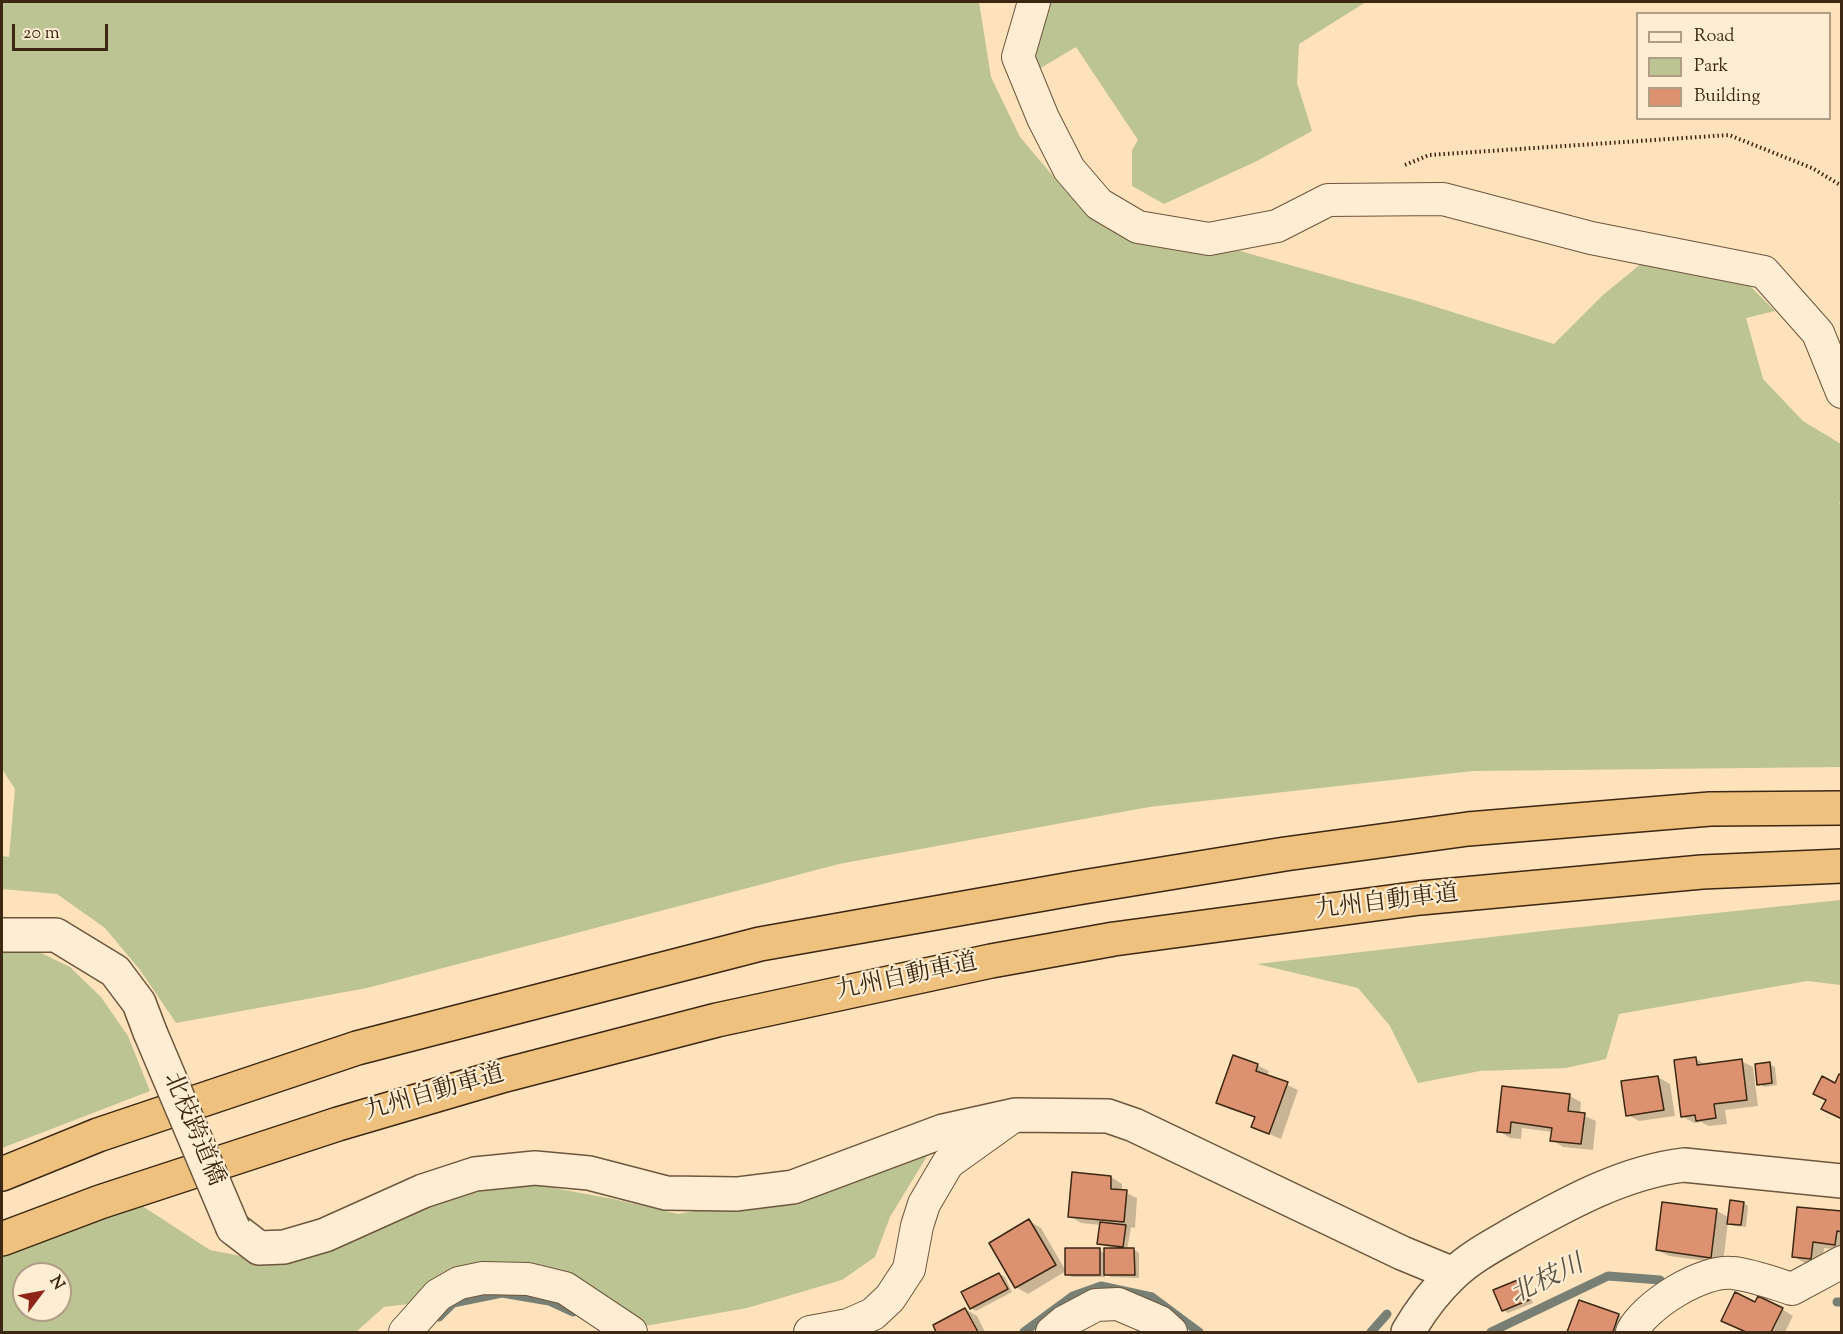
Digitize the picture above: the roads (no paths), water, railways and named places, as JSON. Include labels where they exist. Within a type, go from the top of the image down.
[{"type":"highway","points":[[2,1174],[98,1136],[357,1048],[760,944],[1227,863],[1468,829],[1710,809],[1842,808]]},
{"type":"highway","name":"九州自動車道","points":[[2,1239],[100,1202],[338,1124],[505,1075],[717,1020],[992,961],[1114,939],[1420,898],[1702,872],[1842,866]]},
{"type":"street","points":[[1034,2],[1018,57],[1044,118],[1068,169],[1099,204],[1138,227],[1209,239],[1277,226],[1328,200],[1443,199],[1591,238],[1764,272],[1818,333],[1842,392]]},
{"type":"street","name":"北枝跨道橋","points":[[2,935],[56,935],[115,971],[139,1003],[233,1228],[259,1248],[284,1247],[324,1235],[423,1191],[475,1174],[535,1167],[589,1173],[666,1193],[737,1194],[793,1187],[943,1131],[1015,1115]]},
{"type":"street","points":[[810,1332],[848,1325],[873,1314],[890,1299],[909,1269],[917,1226],[924,1204],[948,1163],[1015,1115],[1108,1116],[1134,1125],[1402,1253],[1453,1274]]},
{"type":"street","points":[[1408,1332],[1421,1310],[1453,1274],[1480,1252],[1572,1201],[1662,1168],[1684,1165],[1842,1181]]},
{"type":"street","points":[[1632,1332],[1649,1310],[1669,1296],[1711,1276],[1732,1272],[1792,1289],[1842,1262]]},
{"type":"street","points":[[405,1332],[438,1295],[459,1283],[483,1278],[528,1279],[565,1288],[592,1322],[631,1332]]},
{"type":"street","points":[[1052,1332],[1064,1322],[1096,1305],[1118,1304],[1160,1322],[1171,1332]]},
{"type":"waterway","name":"北枝川","points":[[1491,1332],[1608,1276],[1660,1280]]},
{"type":"waterway","name":"北枝川","points":[[1024,1332],[1073,1296],[1101,1286],[1152,1297],[1199,1332]]},
{"type":"waterway","name":"北枝川","points":[[439,1317],[453,1303],[502,1293],[549,1301],[573,1312]]},
{"type":"waterway","name":"北枝川","points":[[1837,1302],[1842,1302]]},
{"type":"waterway","name":"北枝川","points":[[1371,1332],[1387,1314]]}]
